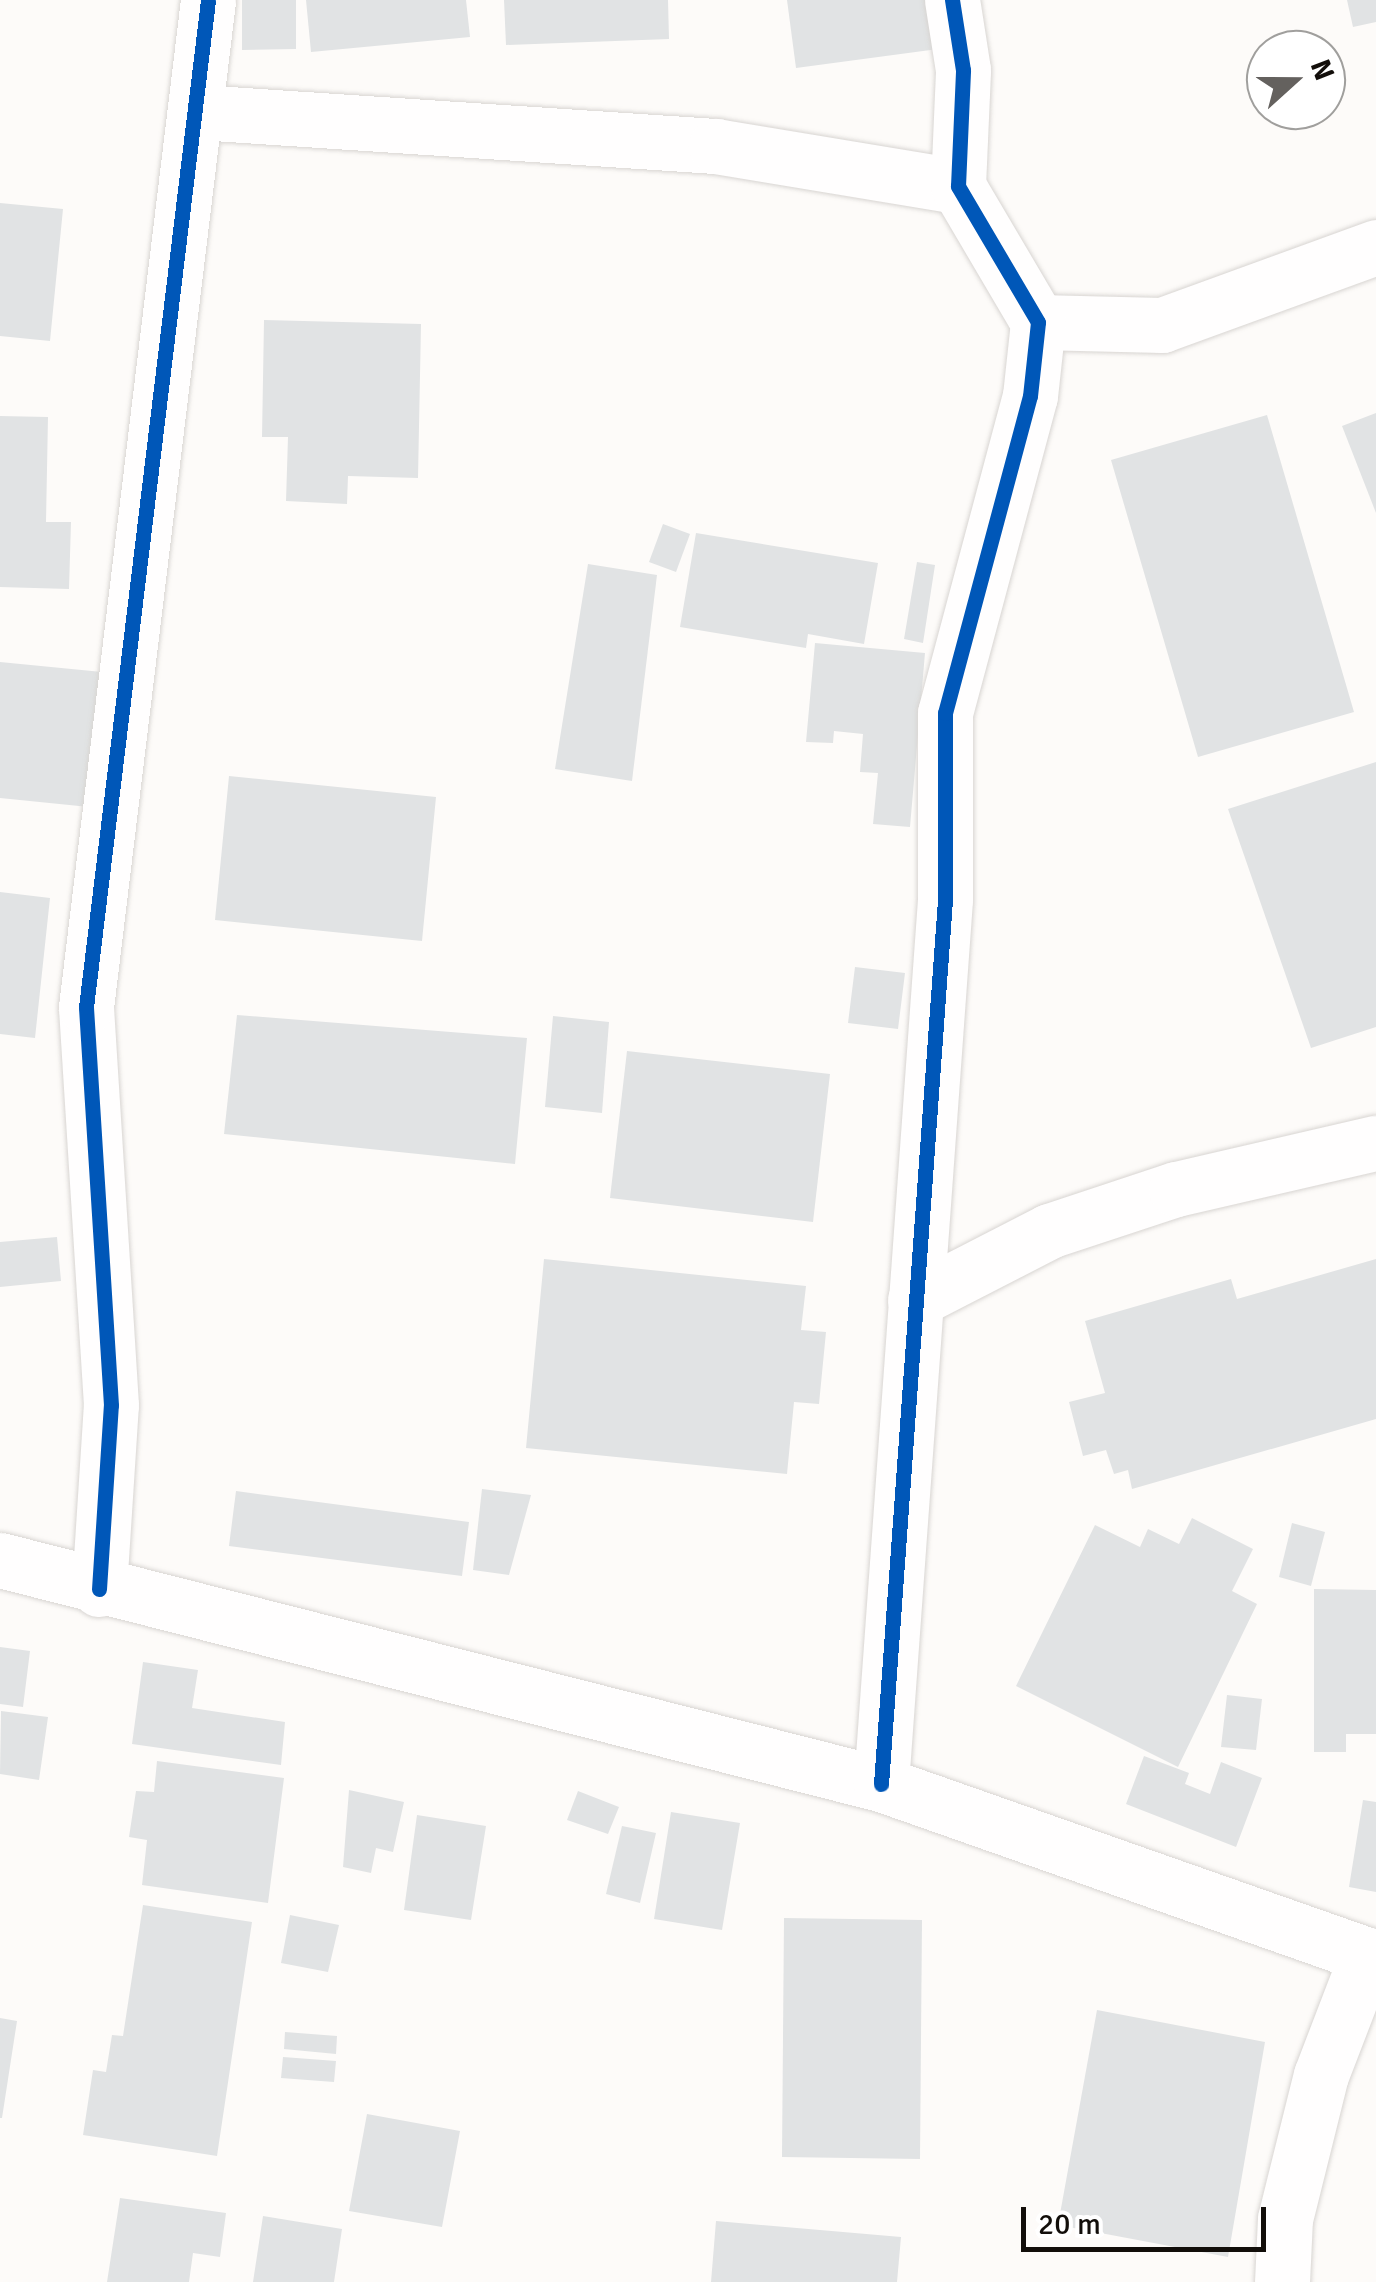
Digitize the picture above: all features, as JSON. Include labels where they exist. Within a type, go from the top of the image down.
[{"type":"street","points":[[98,1589],[110,1405],[86,1006],[198,112],[208,0]]},
{"type":"street","points":[[882,1784],[945,899],[946,713],[1030,396],[1038,322],[958,186],[963,70],[952,0]]},
{"type":"street","points":[[198,112],[716,146],[958,186]]},
{"type":"street","points":[[1038,322],[1162,325],[1376,247]]},
{"type":"street","points":[[915,1300],[1049,1231],[1376,1143]]},
{"type":"street","points":[[0,1560],[98,1589],[882,1784],[1372,1957],[1321,2075],[1285,2219],[1282,2282]]},
{"type":"building","points":[[242,0],[296,0],[296,49],[242,50]]},
{"type":"building","points":[[306,0],[466,0],[470,37],[311,52]]},
{"type":"building","points":[[504,0],[668,0],[669,39],[506,45]]},
{"type":"building","points":[[787,0],[931,0],[938,49],[796,68]]},
{"type":"building","points":[[1347,0],[1376,0],[1376,22],[1353,27]]},
{"type":"building","points":[[0,203],[63,209],[50,341],[0,336]]},
{"type":"building","points":[[264,320],[421,324],[418,478],[348,476],[347,504],[286,501],[288,437],[262,437]]},
{"type":"building","points":[[1376,413],[1376,513],[1342,426]]},
{"type":"building","points":[[1267,415],[1354,712],[1198,757],[1111,460]]},
{"type":"building","points":[[0,416],[48,417],[46,522],[71,522],[69,589],[0,587]]},
{"type":"building","points":[[663,524],[690,534],[676,572],[649,562]]},
{"type":"building","points":[[696,533],[878,563],[864,644],[808,634],[806,648],[680,627]]},
{"type":"building","points":[[917,562],[935,565],[923,643],[904,639]]},
{"type":"building","points":[[588,564],[657,575],[632,781],[555,769]]},
{"type":"building","points":[[815,643],[925,653],[910,827],[873,824],[878,773],[860,772],[863,734],[834,731],[833,743],[806,742]]},
{"type":"building","points":[[0,662],[102,672],[89,807],[0,798]]},
{"type":"building","points":[[1376,762],[1376,1027],[1311,1048],[1228,809]]},
{"type":"building","points":[[229,776],[436,797],[422,941],[215,920]]},
{"type":"building","points":[[0,892],[50,898],[35,1038],[0,1034]]},
{"type":"building","points":[[855,967],[905,973],[898,1029],[848,1023]]},
{"type":"building","points":[[237,1015],[527,1038],[515,1164],[224,1134]]},
{"type":"building","points":[[553,1016],[609,1022],[602,1113],[545,1107]]},
{"type":"building","points":[[627,1051],[830,1074],[813,1222],[610,1198]]},
{"type":"building","points":[[57,1237],[61,1281],[0,1287],[0,1242]]},
{"type":"building","points":[[544,1259],[806,1286],[801,1330],[826,1332],[819,1404],[794,1402],[787,1474],[526,1448]]},
{"type":"building","points":[[1376,1259],[1376,1419],[1132,1489],[1128,1470],[1114,1474],[1106,1450],[1083,1456],[1069,1402],[1105,1393],[1085,1321],[1231,1279],[1237,1299]]},
{"type":"building","points":[[482,1489],[531,1495],[509,1575],[473,1570]]},
{"type":"building","points":[[236,1491],[469,1522],[462,1576],[229,1546]]},
{"type":"building","points":[[1192,1518],[1253,1549],[1232,1591],[1257,1604],[1178,1767],[1016,1686],[1095,1525],[1140,1547],[1148,1529],[1179,1544]]},
{"type":"building","points":[[1292,1523],[1325,1532],[1311,1586],[1279,1577]]},
{"type":"building","points":[[1314,1589],[1376,1590],[1376,1734],[1346,1734],[1346,1752],[1314,1752]]},
{"type":"building","points":[[0,1647],[30,1651],[23,1707],[0,1704]]},
{"type":"building","points":[[143,1662],[198,1670],[192,1708],[285,1722],[281,1765],[132,1744]]},
{"type":"building","points":[[1227,1695],[1262,1699],[1256,1750],[1221,1747]]},
{"type":"building","points":[[1,1711],[48,1717],[39,1780],[0,1774]]},
{"type":"building","points":[[1144,1756],[1189,1773],[1185,1784],[1210,1794],[1221,1762],[1262,1778],[1236,1847],[1126,1804]]},
{"type":"building","points":[[157,1761],[284,1778],[268,1903],[142,1885],[147,1840],[129,1837],[136,1791],[154,1792]]},
{"type":"building","points":[[349,1790],[404,1802],[393,1852],[376,1848],[371,1873],[343,1867]]},
{"type":"building","points":[[578,1791],[619,1807],[608,1834],[567,1820]]},
{"type":"building","points":[[1363,1800],[1376,1802],[1376,1892],[1349,1887]]},
{"type":"building","points":[[671,1812],[740,1823],[722,1930],[654,1919]]},
{"type":"building","points":[[417,1815],[486,1826],[471,1920],[404,1910]]},
{"type":"building","points":[[622,1826],[656,1833],[640,1903],[606,1894]]},
{"type":"building","points":[[143,1905],[252,1922],[217,2156],[83,2135],[93,2070],[106,2072],[112,2035],[123,2036]]},
{"type":"building","points":[[290,1915],[339,1925],[328,1972],[281,1963]]},
{"type":"building","points":[[784,1918],[922,1920],[920,2159],[782,2157]]},
{"type":"building","points":[[1097,2010],[1265,2042],[1228,2257],[1058,2225]]},
{"type":"building","points":[[0,2018],[17,2021],[2,2118],[0,2118]]},
{"type":"building","points":[[285,2032],[337,2036],[336,2054],[284,2049]]},
{"type":"building","points":[[283,2057],[336,2061],[334,2082],[281,2078]]},
{"type":"building","points":[[367,2114],[460,2131],[442,2227],[349,2211]]},
{"type":"building","points":[[120,2198],[226,2213],[220,2257],[193,2253],[189,2282],[107,2282]]},
{"type":"building","points":[[263,2216],[342,2229],[334,2282],[253,2282]]},
{"type":"building","points":[[716,2221],[901,2237],[897,2282],[711,2282]]},
{"type":"cycle path","points":[[99,1589],[111,1405],[86,1007],[208,0]]},
{"type":"cycle path","points":[[881,1784],[945,899],[945,713],[1030,396],[1038,322],[958,186],[963,70],[952,0]]}]
